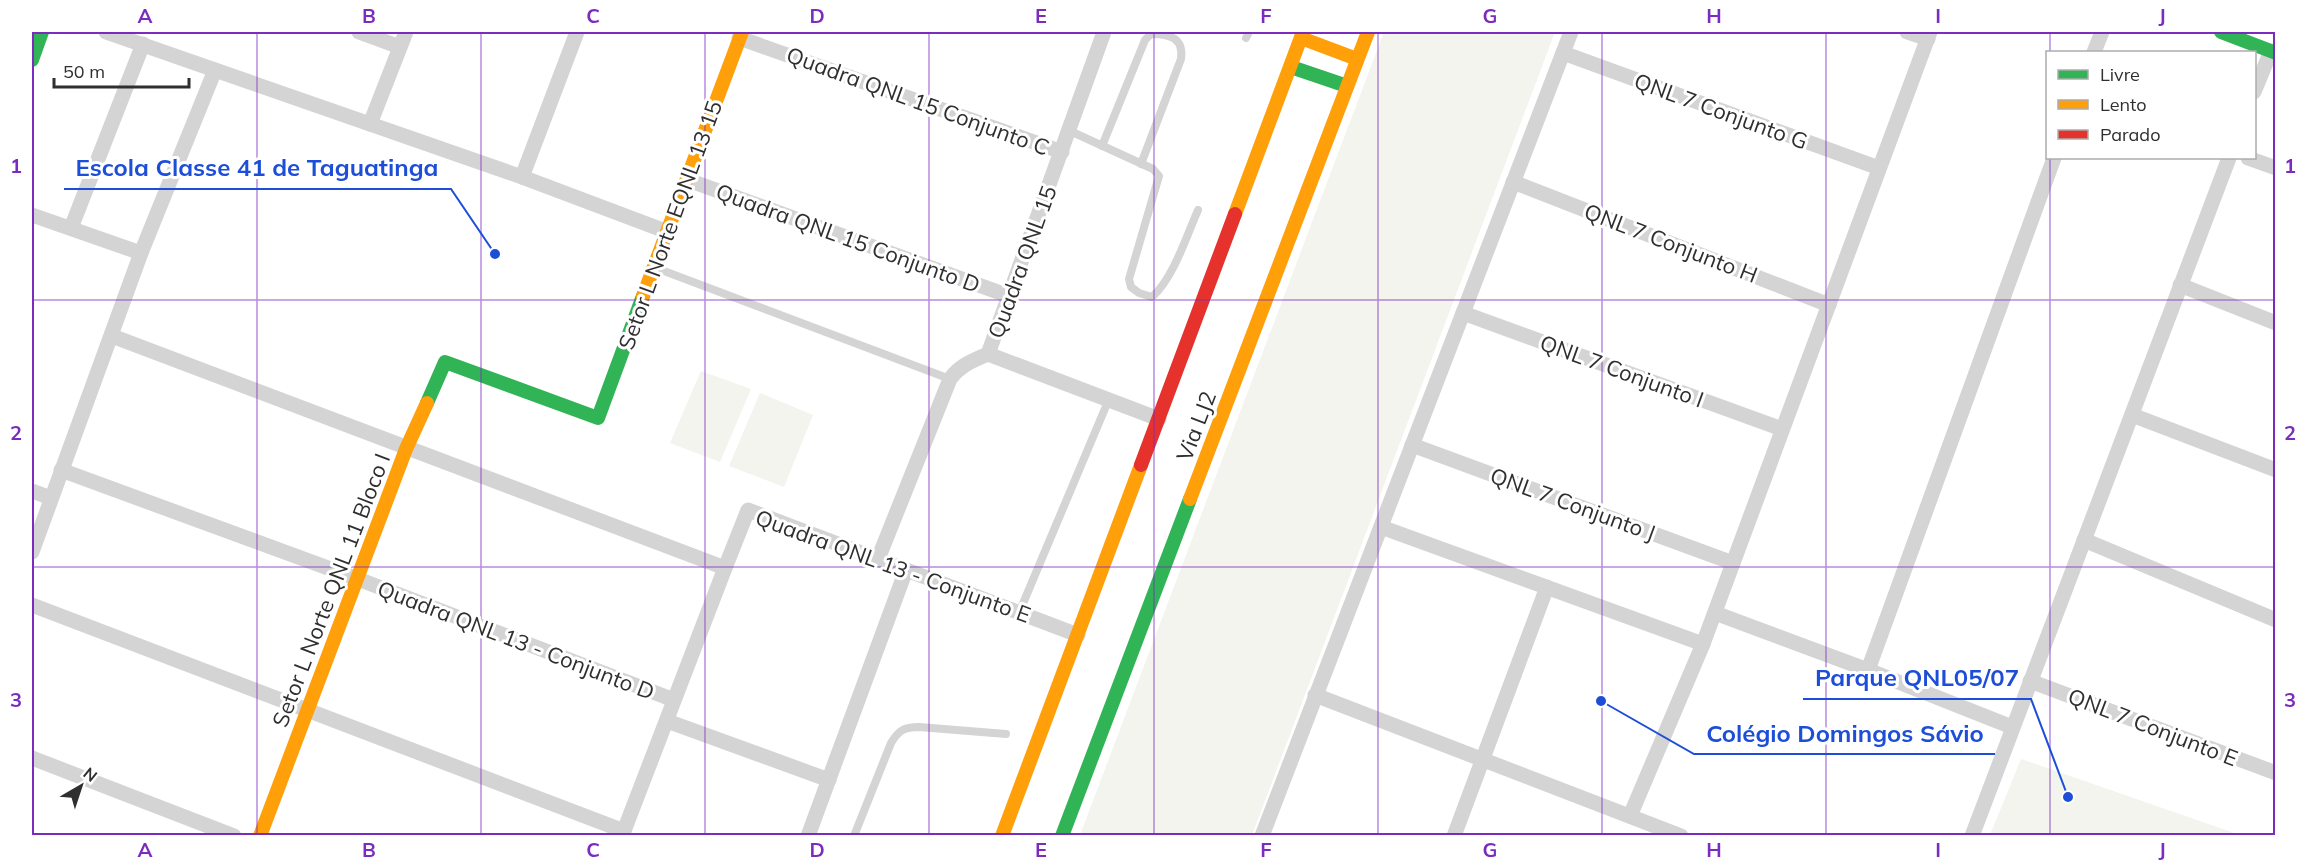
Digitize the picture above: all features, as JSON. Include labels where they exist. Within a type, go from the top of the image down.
[{"type":"main road","points":[[32,60],[42,32]]},
{"type":"main road","name":"Via LJ2","points":[[1062,836],[1368,32]]},
{"type":"main road","points":[[2221,32],[2273,52]]},
{"type":"main road","name":"Setor L Norte EQNL 13 15","points":[[445,362],[598,418],[741,35]]},
{"type":"main road","points":[[1302,35],[1357,59]]},
{"type":"main road","name":"Via LJ2","points":[[1002,836],[1302,35]]},
{"type":"main road","points":[[1291,67],[1347,86]]},
{"type":"main road","name":"Setor L Norte QNL 11 Bloco I","points":[[260,836],[406,449],[445,362]]},
{"type":"street","points":[[106,32],[522,177],[668,232]]},
{"type":"street","points":[[359,32],[400,47]]},
{"type":"street","points":[[370,124],[405,32]]},
{"type":"street","points":[[522,177],[578,32]]},
{"type":"street","name":"Quadra QNL 15","points":[[1104,32],[988,354],[1159,419]]},
{"type":"street","points":[[1262,836],[1314,695],[1571,32]]},
{"type":"street","points":[[1630,816],[1715,613],[1929,35],[1907,32]]},
{"type":"street","points":[[2094,51],[2102,32]]},
{"type":"street","name":"Quadra QNL 15 Conjunto C","points":[[741,35],[1062,152]]},
{"type":"street","points":[[71,228],[142,44]]},
{"type":"street","points":[[2256,88],[2273,52]]},
{"type":"street","name":"QNL 7 Conjunto G","points":[[1563,53],[1879,168]]},
{"type":"street","points":[[32,552],[141,254],[215,70]]},
{"type":"street","points":[[1868,670],[2054,159]]},
{"type":"street","points":[[1972,836],[2229,159]]},
{"type":"street","points":[[2251,159],[2276,168]]},
{"type":"street","name":"Quadra QNL 15 Conjunto D","points":[[688,180],[1008,296]]},
{"type":"street","name":"QNL 7 Conjunto H","points":[[1513,182],[1829,305]]},
{"type":"street","points":[[32,215],[141,254]]},
{"type":"street","points":[[2180,285],[2276,323]]},
{"type":"street","name":"QNL 7 Conjunto I","points":[[1463,313],[1782,429]]},
{"type":"street","points":[[32,606],[308,710],[623,833],[725,568],[112,336]]},
{"type":"street","points":[[878,559],[950,379],[957,369],[966,363],[988,354]]},
{"type":"street","points":[[2132,415],[2276,470]]},
{"type":"street","name":"QNL 7 Conjunto J","points":[[1412,445],[1733,563]]},
{"type":"street","name":"Quadra QNL 13 - Conjunto D","points":[[61,470],[358,579],[674,700]]},
{"type":"street","points":[[32,491],[51,498]]},
{"type":"street","name":"Quadra QNL 13 - Conjunto E","points":[[725,568],[748,510],[1078,635]]},
{"type":"street","points":[[1381,527],[1703,644]]},
{"type":"street","points":[[2084,540],[2276,620]]},
{"type":"street","points":[[808,836],[906,570]]},
{"type":"street","points":[[1454,836],[1547,587]]},
{"type":"street","points":[[1715,613],[2012,727]]},
{"type":"street","name":"QNL 7 Conjunto E","points":[[2030,681],[2276,773]]},
{"type":"street","points":[[1314,695],[1681,836]]},
{"type":"street","points":[[667,721],[829,780]]},
{"type":"street","points":[[32,758],[234,836]]},
{"type":"lane","points":[[1102,146],[1145,40],[1151,34],[1160,34],[1179,42],[1183,48],[1181,59],[1141,164]]},
{"type":"lane","points":[[1070,131],[1153,169],[1159,176],[1130,279],[1131,287],[1139,293],[1152,297],[1156,294],[1170,272],[1198,210]]},
{"type":"lane","points":[[655,268],[950,379]]},
{"type":"lane","points":[[1019,613],[1109,399]]},
{"type":"lane","points":[[854,836],[891,743],[898,731],[907,727],[919,726],[931,729],[1006,734]]},
{"type":"shaded area","points":[[1384,32],[1555,32],[1252,835],[1080,835]]},
{"type":"shaded area","points":[[701,371],[751,389],[720,462],[670,443]]},
{"type":"shaded area","points":[[760,393],[813,415],[784,487],[729,466]]},
{"type":"shaded area","points":[[2021,759],[2240,835],[1990,835]]},
{"type":"traffic: fast","points":[[32,60],[42,32]]},
{"type":"traffic: fast","points":[[2221,32],[2276,53]]},
{"type":"traffic: fast","points":[[1291,67],[1347,86]]},
{"type":"traffic: fast","points":[[427,403],[445,362],[598,418],[643,296]]},
{"type":"traffic: fast","points":[[1062,836],[1190,499]]},
{"type":"traffic: slow","points":[[643,296],[742,32]]},
{"type":"traffic: slow","points":[[1235,214],[1303,32]]},
{"type":"traffic: slow","points":[[1190,499],[1368,32]]},
{"type":"traffic: slow","points":[[1301,38],[1357,59]]},
{"type":"traffic: slow","points":[[260,836],[406,449],[427,403]]},
{"type":"traffic: slow","points":[[1002,836],[1141,465]]},
{"type":"traffic: jam","points":[[1141,465],[1235,214]]},
{"type":"place","name":"Escola Classe 41 de Taguatinga","points":[[495,254]]},
{"type":"place","name":"Colégio Domingos Sávio","points":[[1601,701]]},
{"type":"place","name":"Parque QNL05/07","points":[[2068,797]]}]
